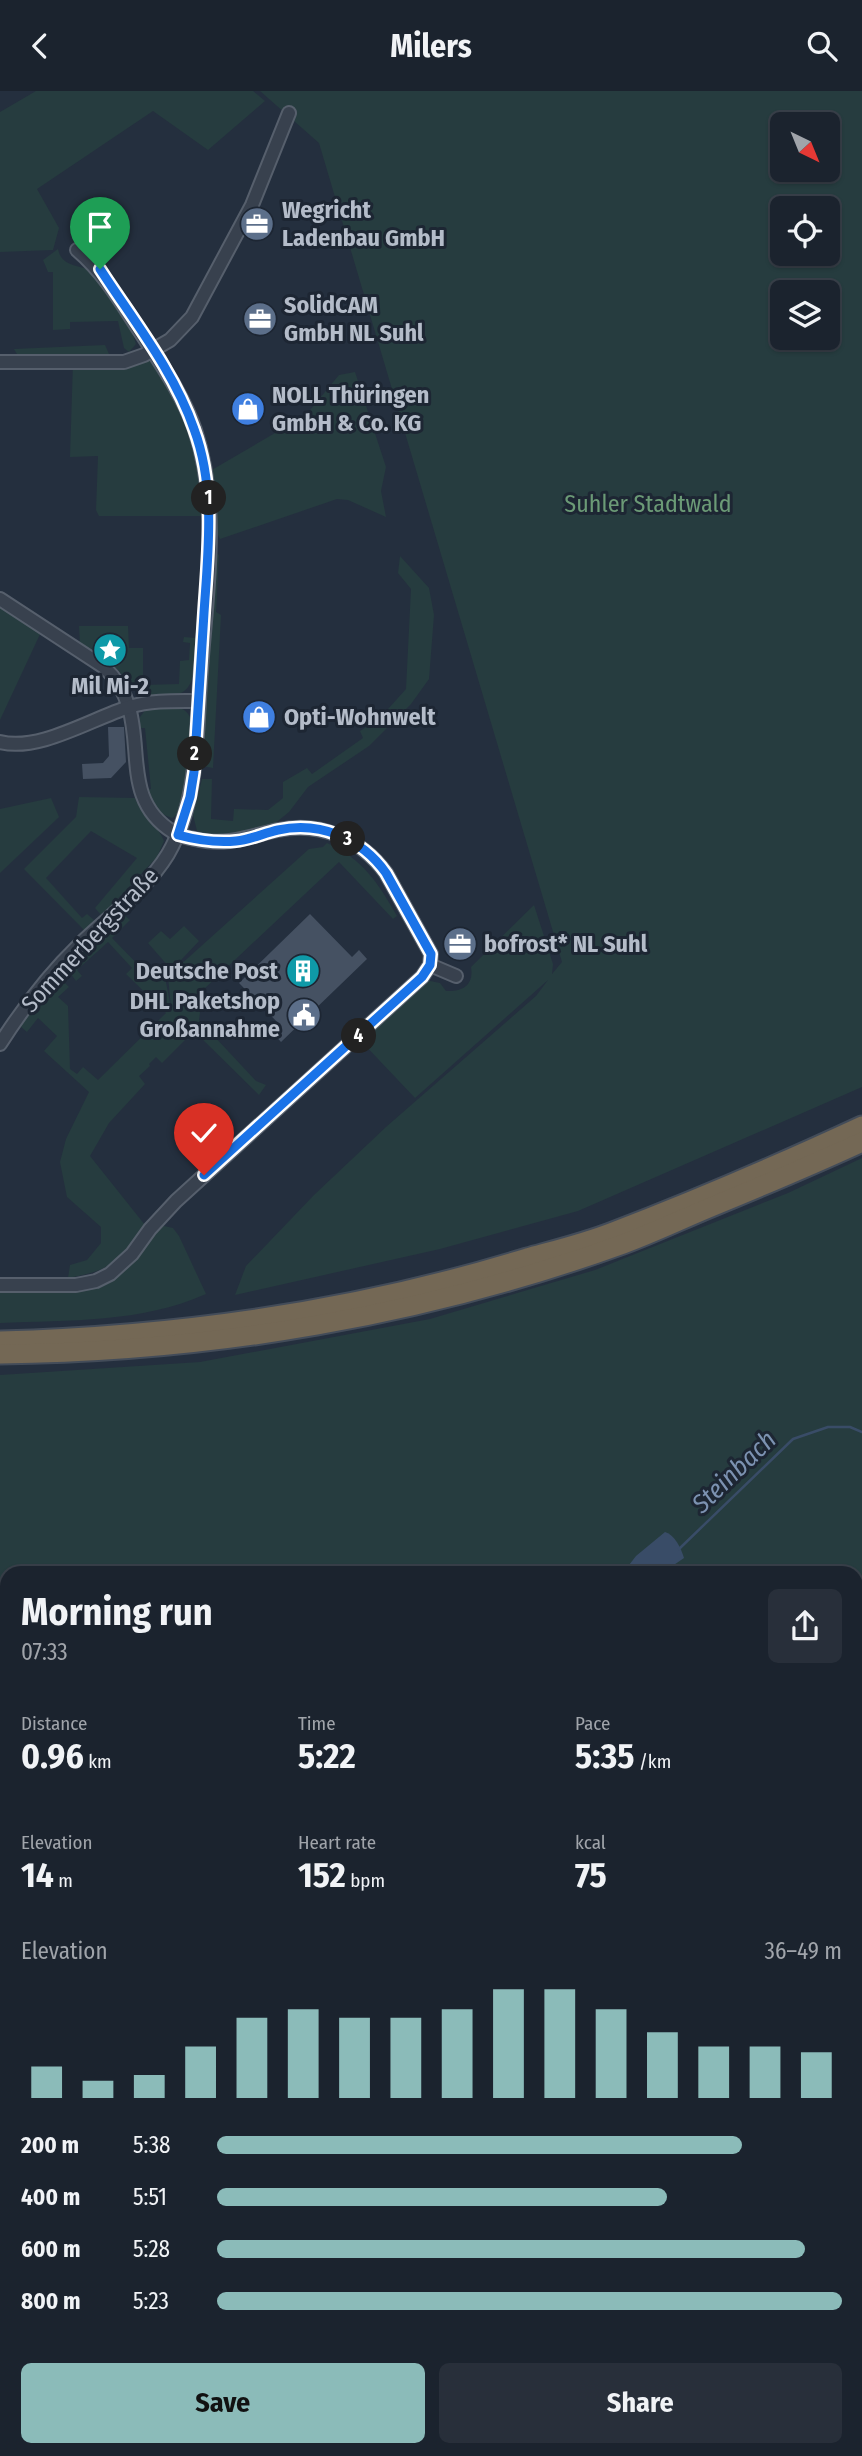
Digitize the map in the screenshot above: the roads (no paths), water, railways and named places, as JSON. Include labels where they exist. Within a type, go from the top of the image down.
[{"type":"highway","points":[[0,1354],[110,1350],[223,1338],[322,1325],[461,1294],[624,1244],[819,1154],[862,1126]]},
{"type":"highway","points":[[0,1341],[111,1336],[213,1326],[318,1310],[451,1282],[612,1233],[819,1154],[862,1142]]},
{"type":"street","points":[[0,362],[124,362],[153,351],[183,329],[252,205],[289,113]]},
{"type":"street","name":"Sommerbergstraße","points":[[0,1044],[39,987],[147,881],[162,862],[178,835],[190,797],[209,500],[195,431],[177,391],[100,269],[77,250]]},
{"type":"street","points":[[0,599],[104,667],[123,688],[136,736],[139,789],[150,813],[178,835],[224,842],[300,827],[334,833],[350,840],[377,861],[386,873],[431,954],[430,965],[422,977],[177,1201],[150,1229],[126,1260],[110,1274],[96,1281],[76,1285],[0,1285]]},
{"type":"street","points":[[0,741],[37,741],[154,701],[198,701]]},
{"type":"street","points":[[430,965],[456,976]]},
{"type":"water","points":[[665,1532],[675,1539],[684,1558],[672,1566],[628,1566],[636,1556]]},
{"type":"waterway","name":"Steinbach","points":[[679,1549],[793,1439],[828,1427],[850,1427],[862,1432]]},
{"type":"place","name":"Wegricht Ladenbau GmbH","points":[[257,224]]},
{"type":"place","name":"SolidCAM GmbH NL Suhl","points":[[260,319]]},
{"type":"place","name":"NOLL Thüringen GmbH & Co. KG","points":[[248,409]]},
{"type":"place","name":"Mil Mi-2","points":[[110,650]]},
{"type":"place","name":"Opti-Wohnwelt","points":[[259,717]]},
{"type":"place","name":"bofrost* NL Suhl","points":[[460,944]]},
{"type":"place","name":"Deutsche Post","points":[[303,971]]},
{"type":"place","name":"DHL Paketshop Großannahme","points":[[304,1015]]},
{"type":"park label","name":"Suhler Stadtwald","points":[[648,504]]}]
